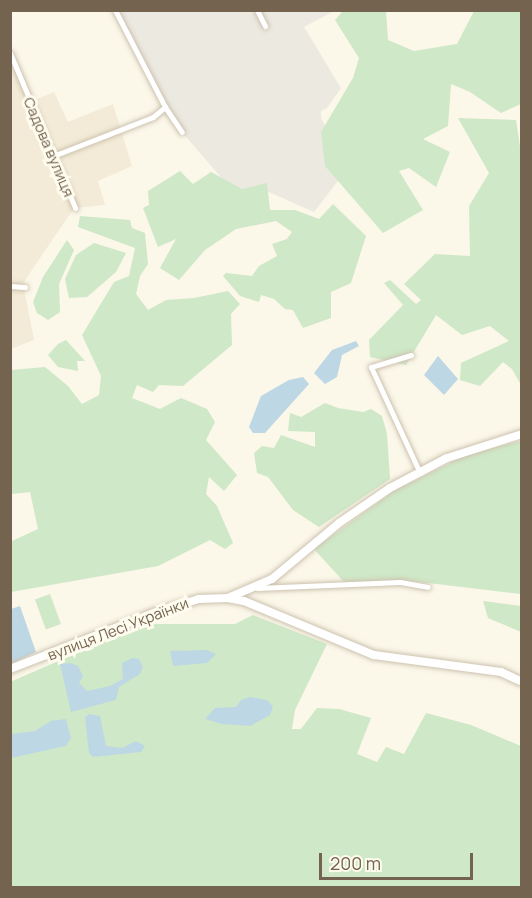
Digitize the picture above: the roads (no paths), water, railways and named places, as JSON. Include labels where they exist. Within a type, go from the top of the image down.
[{"type":"street","points":[[115,10],[165,107],[182,132]]},
{"type":"street","points":[[265,26],[258,12],[267,10]]},
{"type":"street","name":"Садова вулиця","points":[[10,53],[75,208]]},
{"type":"street","points":[[52,156],[153,117],[165,107]]},
{"type":"street","points":[[10,286],[26,287]]},
{"type":"street","points":[[411,356],[371,367],[420,473]]},
{"type":"street","name":"вулиця Лесі Українки","points":[[228,598],[272,579],[339,523],[390,488],[447,458],[522,434]]},
{"type":"street","points":[[248,603],[252,589],[400,582],[428,587]]},
{"type":"street","name":"вулиця Лесі Українки","points":[[10,669],[154,613],[199,599],[228,598],[248,603],[374,655],[501,672],[522,682]]},
{"type":"water","points":[[356,341],[359,346],[342,355],[337,377],[325,384],[314,373],[332,350]]},
{"type":"water","points":[[438,356],[458,379],[444,395],[424,375]]},
{"type":"water","points":[[303,377],[309,384],[265,433],[253,433],[249,427],[261,396],[289,380]]},
{"type":"water","points":[[20,606],[36,652],[11,664],[11,609]]},
{"type":"water","points":[[207,650],[216,654],[207,663],[173,666],[170,651]]},
{"type":"water","points":[[132,658],[139,659],[143,667],[140,674],[119,687],[116,700],[71,712],[60,664],[70,663],[78,666],[83,676],[79,683],[87,691],[110,686],[123,679],[122,663]]},
{"type":"water","points":[[250,697],[267,700],[273,706],[270,715],[250,726],[222,724],[205,719],[215,708],[236,707],[241,700]]},
{"type":"water","points":[[89,714],[100,716],[106,746],[122,748],[136,741],[145,746],[141,752],[93,757],[89,753],[85,717]]},
{"type":"water","points":[[66,719],[71,738],[66,746],[11,758],[11,734],[35,731],[51,721]]}]
